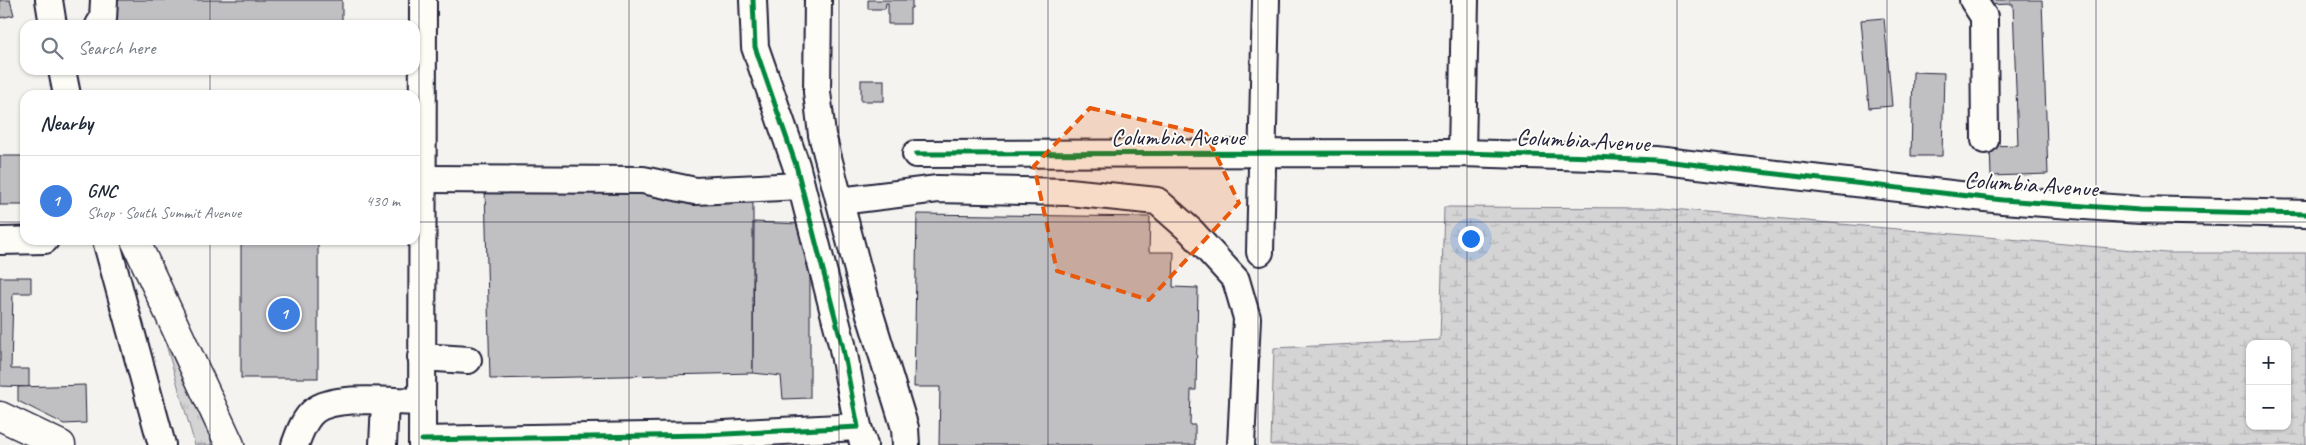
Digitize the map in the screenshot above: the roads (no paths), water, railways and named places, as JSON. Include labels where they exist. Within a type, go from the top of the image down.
[{"type":"highway","points":[[137,245],[230,445]]},
{"type":"highway","points":[[0,416],[61,445]]},
{"type":"street","points":[[49,0],[52,20]]},
{"type":"street","points":[[102,20],[104,0]]},
{"type":"street","points":[[420,98],[423,0]]},
{"type":"street","points":[[420,143],[423,179],[422,443],[706,436],[861,436],[842,344],[801,186],[755,47],[753,0]]},
{"type":"street","points":[[818,0],[817,92],[819,119],[868,308],[905,428],[906,445]]},
{"type":"street","points":[[1260,252],[1266,0]]},
{"type":"street","points":[[1462,153],[1465,0]]},
{"type":"street","points":[[1973,0],[1984,17],[1985,140]]},
{"type":"street","points":[[63,75],[66,90]]},
{"type":"street","name":"Columbia Avenue","points":[[916,154],[1262,155],[1462,153],[1655,160],[2002,200],[2140,210],[2306,214]]},
{"type":"street","points":[[423,179],[643,180],[695,191],[801,186]]},
{"type":"street","points":[[840,201],[938,189],[1069,192],[1157,201],[1191,231],[1236,280],[1247,318],[1241,445]]},
{"type":"street","points":[[0,241],[20,241]]},
{"type":"street","points":[[107,245],[162,445]]},
{"type":"street","points":[[421,357],[468,360]]},
{"type":"street","points":[[384,402],[384,445]]},
{"type":"street","points":[[302,439],[313,411],[328,404],[422,402]]},
{"type":"place","name":"GNC","points":[[284,314]]}]
